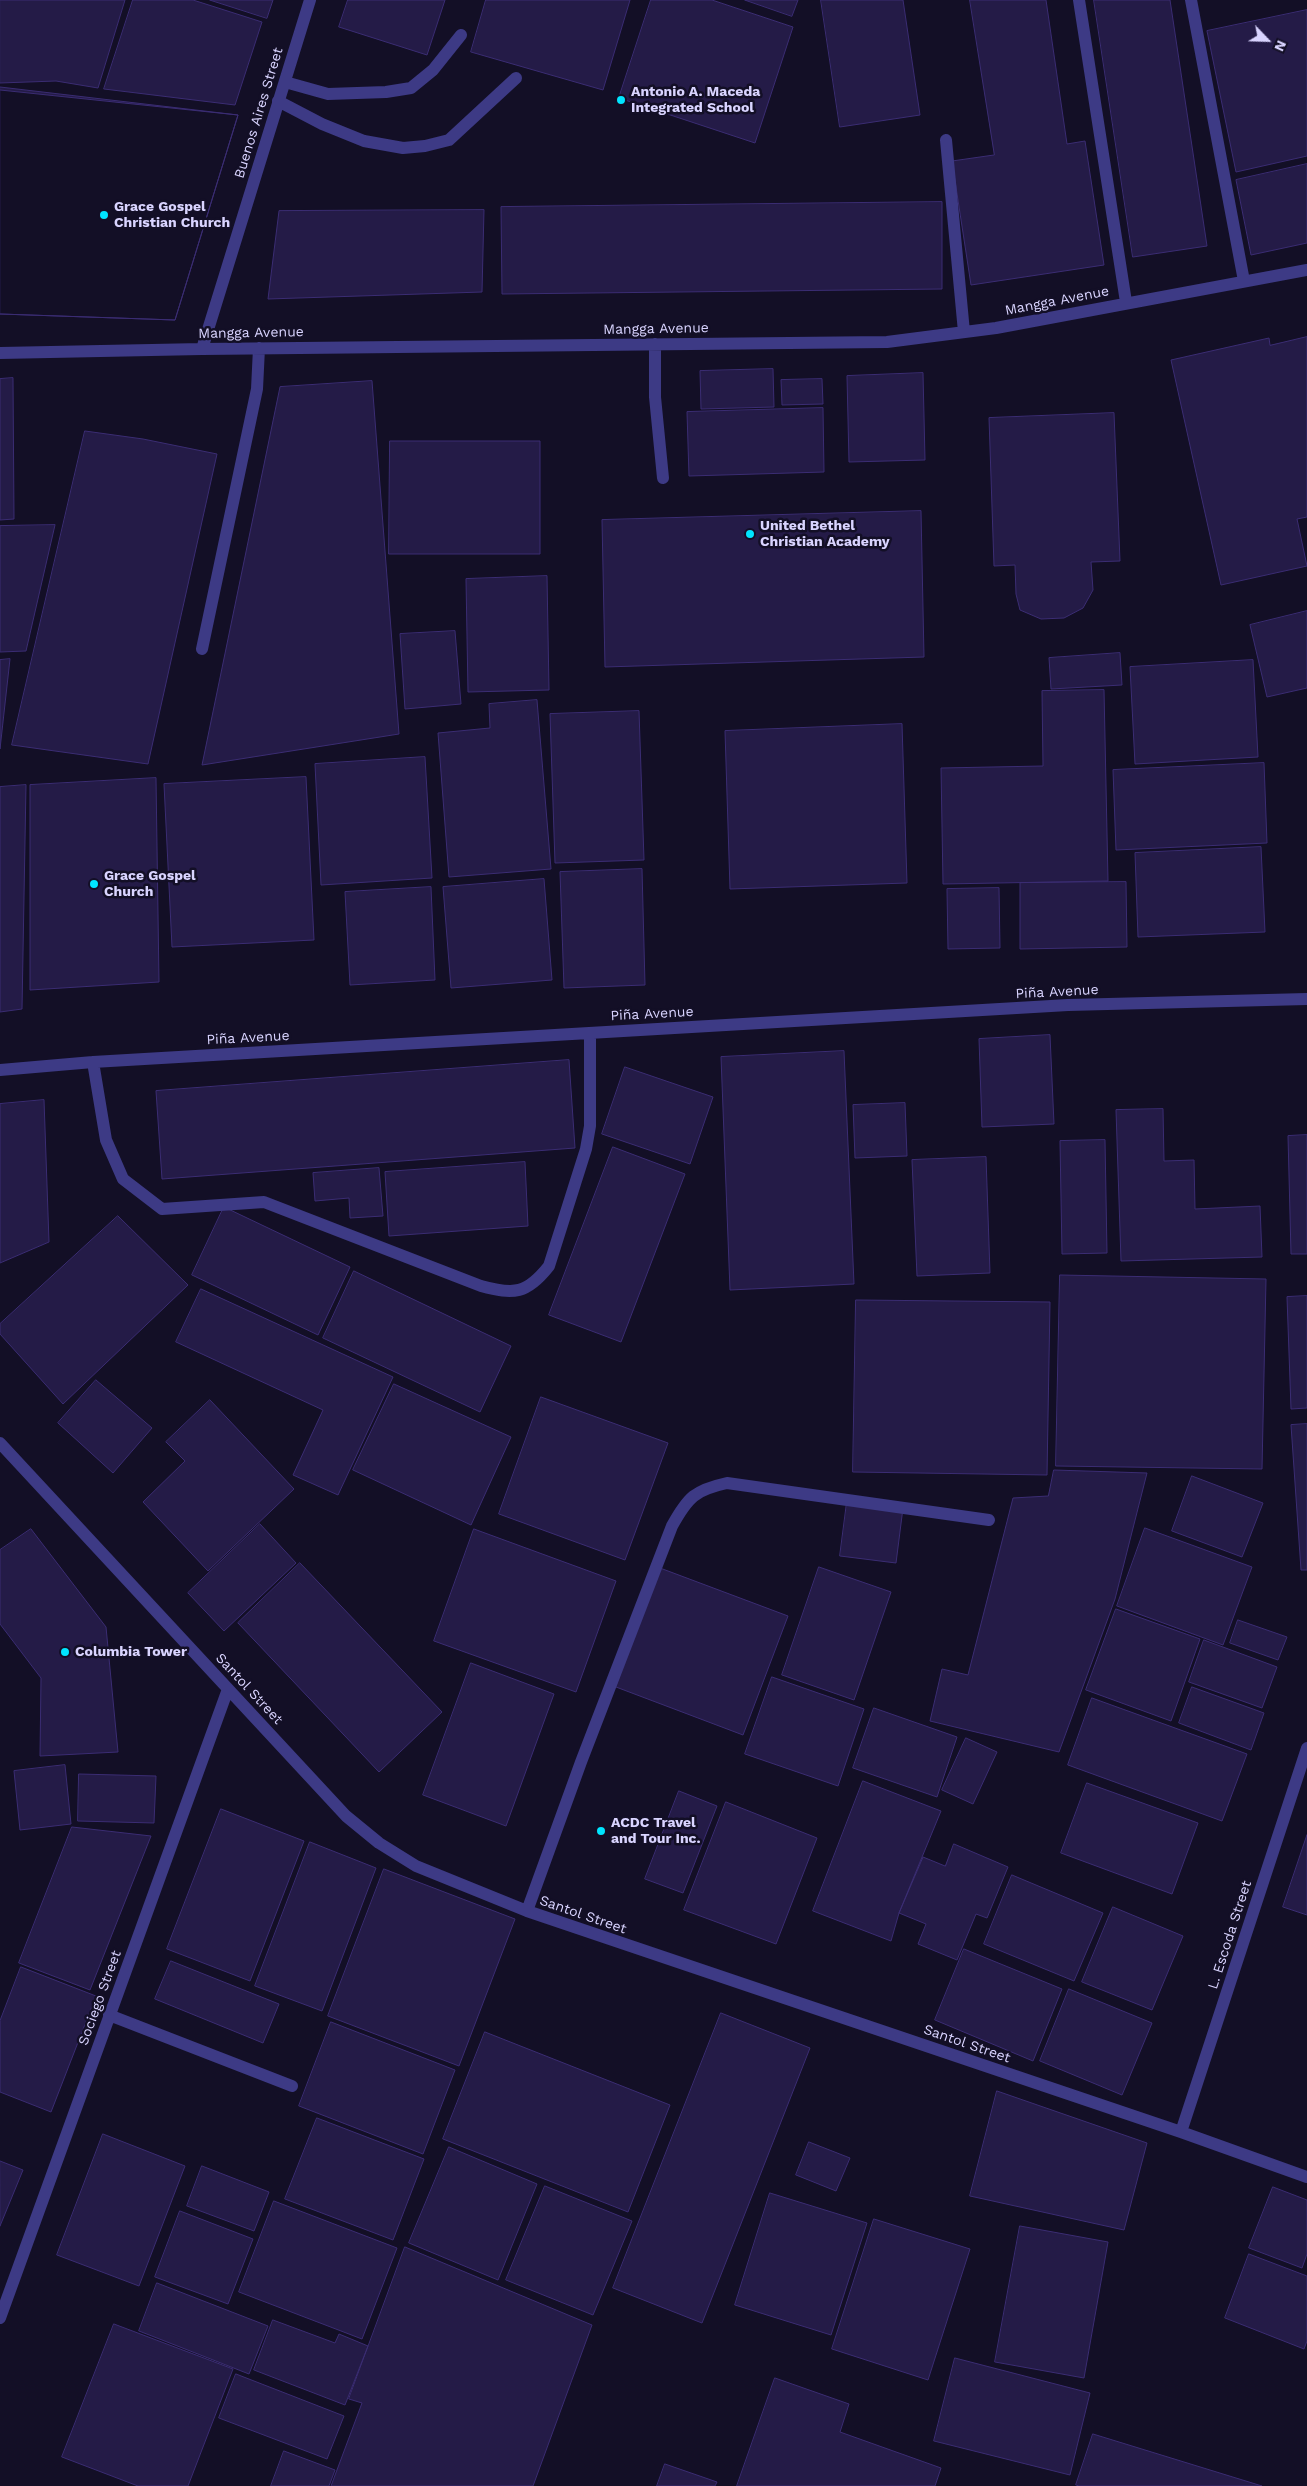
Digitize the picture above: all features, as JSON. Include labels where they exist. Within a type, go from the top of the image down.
[{"type":"street","name":"Buenos Aires Street","points":[[202,349],[310,0]]},
{"type":"street","points":[[1079,0],[1126,302]]},
{"type":"street","points":[[1191,0],[1244,281]]},
{"type":"street","points":[[284,82],[328,94],[386,92],[410,88],[433,70],[462,36]]},
{"type":"street","points":[[278,101],[322,124],[364,141],[403,148],[425,146],[448,140],[516,78]]},
{"type":"street","points":[[946,140],[964,332]]},
{"type":"street","name":"Mangga Avenue","points":[[0,353],[259,348],[887,342],[996,328],[1126,302],[1307,270]]},
{"type":"street","points":[[655,344],[655,397],[663,478]]},
{"type":"street","points":[[202,650],[257,389],[259,348]]},
{"type":"street","name":"Piña Avenue","points":[[0,1070],[94,1062],[1068,1005],[1307,999]]},
{"type":"street","points":[[94,1062],[106,1140],[123,1178],[162,1209],[264,1202],[481,1286],[499,1291],[516,1292],[536,1282],[549,1266],[586,1149],[590,1126],[590,1033]]},
{"type":"street","name":"Santol Street","points":[[0,1443],[346,1816],[379,1843],[416,1866],[527,1911],[1181,2132],[1307,2177]]},
{"type":"street","points":[[527,1911],[581,1762],[672,1526],[682,1508],[694,1493],[727,1483],[989,1520]]},
{"type":"street","name":"Sociego Street","points":[[0,2318],[228,1689]]},
{"type":"street","name":"L. Escoda Street","points":[[1181,2132],[1307,1748]]},
{"type":"street","points":[[110,2015],[292,2086]]},
{"type":"building","points":[[0,0],[125,0],[98,88],[56,81],[0,83]]},
{"type":"building","points":[[133,0],[193,0],[262,22],[235,105],[104,89]]},
{"type":"building","points":[[210,0],[273,0],[267,18]]},
{"type":"building","points":[[348,0],[445,0],[427,55],[339,27]]},
{"type":"building","points":[[486,0],[630,0],[603,90],[471,52]]},
{"type":"building","points":[[651,0],[712,0],[793,27],[755,143],[619,98]]},
{"type":"building","points":[[745,0],[798,0],[792,16]]},
{"type":"building","points":[[821,0],[903,0],[920,115],[840,127]]},
{"type":"building","points":[[970,0],[1046,0],[1067,144],[1085,141],[1104,265],[971,285],[952,161],[994,155]]},
{"type":"building","points":[[1094,0],[1170,0],[1207,246],[1133,257]]},
{"type":"building","points":[[1307,10],[1307,156],[1236,172],[1207,31]]},
{"type":"building","name":"Grace Gospel Christian Church","points":[[0,87],[238,115],[175,320],[0,314]]},
{"type":"building","name":"Grace Gospel Christian Church","points":[[0,90],[238,115],[175,320],[0,314]]},
{"type":"building","points":[[1307,164],[1307,243],[1251,255],[1236,180]]},
{"type":"building","points":[[942,202],[942,289],[502,294],[501,207]]},
{"type":"building","points":[[484,210],[482,292],[268,299],[279,211]]},
{"type":"building","points":[[1307,337],[1307,517],[1297,519],[1307,566],[1221,585],[1171,360],[1269,338],[1270,345]]},
{"type":"building","points":[[773,369],[774,407],[701,409],[700,371]]},
{"type":"building","points":[[923,373],[925,460],[849,462],[847,376]]},
{"type":"building","points":[[13,378],[14,519],[0,520],[0,379]]},
{"type":"building","points":[[822,379],[823,404],[782,405],[781,380]]},
{"type":"building","points":[[372,381],[399,734],[202,765],[280,387]]},
{"type":"building","points":[[823,408],[824,472],[689,476],[687,412]]},
{"type":"building","points":[[1114,413],[1120,561],[1091,562],[1093,590],[1083,608],[1064,618],[1041,619],[1020,610],[1016,594],[1015,565],[994,566],[989,418]]},
{"type":"building","points":[[85,431],[143,439],[217,454],[148,764],[12,745]]},
{"type":"building","points":[[390,441],[540,441],[540,554],[389,554]]},
{"type":"building","points":[[921,511],[924,657],[605,667],[602,520]]},
{"type":"building","points":[[55,525],[26,651],[0,652],[0,526]]},
{"type":"building","points":[[547,576],[549,690],[468,692],[466,579]]},
{"type":"building","points":[[1307,611],[1307,688],[1267,697],[1250,625]]},
{"type":"building","points":[[455,631],[461,704],[405,709],[400,634]]},
{"type":"building","points":[[1120,653],[1122,685],[1051,689],[1049,658]]},
{"type":"building","points":[[10,659],[0,749],[0,660]]},
{"type":"building","points":[[1253,660],[1258,757],[1135,764],[1130,667]]},
{"type":"building","points":[[1104,690],[1108,881],[943,884],[941,768],[1043,766],[1042,691]]},
{"type":"building","points":[[537,700],[551,869],[449,877],[438,733],[490,728],[489,704]]},
{"type":"building","points":[[639,711],[644,860],[555,863],[550,714]]},
{"type":"building","points":[[902,724],[907,883],[730,889],[725,731]]},
{"type":"building","points":[[425,757],[432,878],[321,885],[315,764]]},
{"type":"building","points":[[1264,763],[1267,843],[1116,850],[1113,770]]},
{"type":"building","points":[[306,777],[314,940],[172,947],[164,784]]},
{"type":"building","name":"Grace Gospel Church","points":[[156,778],[159,982],[30,990],[30,785]]},
{"type":"building","points":[[26,785],[22,1009],[0,1012],[0,787]]},
{"type":"building","points":[[1261,847],[1265,932],[1138,937],[1135,853]]},
{"type":"building","points":[[642,869],[645,985],[564,988],[560,872]]},
{"type":"building","points":[[544,879],[552,980],[451,988],[443,887]]},
{"type":"building","points":[[1126,882],[1127,947],[1020,949],[1020,883]]},
{"type":"building","points":[[431,887],[435,980],[350,985],[345,892]]},
{"type":"building","points":[[999,888],[1000,948],[948,949],[947,889]]},
{"type":"building","points":[[1050,1035],[1054,1124],[982,1127],[979,1039]]},
{"type":"building","points":[[844,1051],[854,1284],[730,1290],[721,1057]]},
{"type":"building","points":[[569,1060],[575,1148],[162,1179],[156,1091]]},
{"type":"building","points":[[625,1067],[713,1097],[690,1164],[602,1134]]},
{"type":"building","points":[[44,1100],[49,1242],[0,1263],[0,1104]]},
{"type":"building","points":[[905,1103],[907,1156],[855,1158],[853,1105]]},
{"type":"building","points":[[1163,1109],[1164,1161],[1194,1160],[1195,1209],[1260,1206],[1262,1257],[1121,1261],[1116,1110]]},
{"type":"building","points":[[1307,1135],[1307,1254],[1291,1254],[1288,1136]]},
{"type":"building","points":[[1105,1140],[1107,1253],[1062,1254],[1060,1141]]},
{"type":"building","points":[[613,1147],[685,1174],[621,1342],[549,1315]]},
{"type":"building","points":[[986,1157],[990,1273],[917,1276],[912,1160]]},
{"type":"building","points":[[525,1162],[528,1226],[389,1236],[385,1172]]},
{"type":"building","points":[[379,1168],[383,1216],[350,1218],[349,1198],[315,1201],[313,1173]]},
{"type":"building","points":[[224,1207],[350,1267],[318,1335],[192,1275]]},
{"type":"building","points":[[118,1216],[188,1285],[63,1404],[0,1334],[0,1324]]},
{"type":"building","points":[[354,1271],[511,1346],[480,1412],[323,1338]]},
{"type":"building","points":[[1060,1275],[1266,1279],[1262,1469],[1056,1466]]},
{"type":"building","points":[[201,1289],[393,1377],[338,1495],[293,1475],[323,1410],[176,1342]]},
{"type":"building","points":[[1307,1296],[1307,1408],[1291,1409],[1287,1297]]},
{"type":"building","points":[[856,1300],[1050,1302],[1047,1475],[853,1472]]},
{"type":"building","points":[[96,1380],[152,1428],[113,1473],[58,1423]]},
{"type":"building","points":[[394,1384],[511,1437],[471,1525],[353,1470]]},
{"type":"building","points":[[541,1397],[668,1443],[625,1560],[499,1514]]},
{"type":"building","points":[[210,1400],[294,1489],[208,1571],[143,1502],[185,1461],[166,1442]]},
{"type":"building","points":[[1307,1424],[1307,1570],[1301,1570],[1291,1425]]},
{"type":"building","points":[[1054,1470],[1147,1473],[1115,1599],[1059,1752],[930,1721],[942,1669],[968,1675],[1013,1498],[1048,1496]]},
{"type":"building","points":[[1192,1476],[1263,1503],[1242,1557],[1172,1531]]},
{"type":"building","points":[[847,1502],[903,1508],[896,1563],[840,1556]]},
{"type":"building","points":[[260,1524],[296,1563],[224,1631],[188,1593]]},
{"type":"building","points":[[1145,1528],[1252,1567],[1223,1645],[1117,1606]]},
{"type":"building","name":"Columbia Tower","points":[[31,1529],[106,1627],[118,1752],[40,1756],[41,1678],[0,1624],[0,1550]]},
{"type":"building","points":[[474,1529],[616,1581],[576,1692],[434,1641]]},
{"type":"building","points":[[300,1563],[442,1712],[379,1772],[238,1623]]},
{"type":"building","points":[[819,1567],[891,1592],[854,1700],[782,1675]]},
{"type":"building","points":[[660,1568],[788,1616],[743,1735],[616,1687]]},
{"type":"building","points":[[1116,1609],[1200,1639],[1171,1721],[1086,1690]]},
{"type":"building","points":[[1238,1620],[1287,1637],[1278,1660],[1230,1643]]},
{"type":"building","points":[[1204,1640],[1277,1667],[1262,1708],[1189,1682]]},
{"type":"building","points":[[471,1663],[554,1694],[506,1826],[423,1795]]},
{"type":"building","points":[[772,1677],[864,1709],[838,1786],[745,1754]]},
{"type":"building","points":[[1192,1687],[1264,1713],[1251,1750],[1179,1723]]},
{"type":"building","points":[[1092,1698],[1247,1754],[1222,1821],[1068,1765]]},
{"type":"building","points":[[874,1708],[957,1737],[937,1797],[853,1768]]},
{"type":"building","points":[[966,1738],[997,1752],[973,1804],[942,1790]]},
{"type":"building","points":[[65,1765],[71,1824],[20,1830],[14,1771]]},
{"type":"building","points":[[79,1774],[156,1776],[154,1823],[78,1821]]},
{"type":"building","points":[[863,1781],[941,1811],[899,1913],[891,1941],[813,1911]]},
{"type":"building","points":[[1087,1783],[1198,1823],[1172,1894],[1061,1853]]},
{"type":"building","points":[[679,1791],[717,1806],[683,1893],[645,1879]]},
{"type":"building","points":[[726,1802],[817,1838],[776,1944],[684,1910]]},
{"type":"building","points":[[221,1809],[304,1841],[250,1981],[167,1949]]},
{"type":"building","points":[[72,1827],[151,1836],[90,1990],[19,1963]]},
{"type":"building","points":[[1307,1835],[1307,1915],[1283,1907]]},
{"type":"building","points":[[310,1842],[376,1868],[322,2011],[255,1986]]},
{"type":"building","points":[[954,1844],[1008,1867],[987,1918],[976,1914],[957,1960],[918,1944],[926,1924],[899,1913],[923,1857],[945,1866]]},
{"type":"building","points":[[384,1869],[515,1919],[459,2066],[328,2016]]},
{"type":"building","points":[[1012,1875],[1103,1913],[1074,1981],[984,1944]]},
{"type":"building","points":[[1113,1907],[1183,1936],[1152,2010],[1082,1982]]},
{"type":"building","points":[[964,1949],[1062,1989],[1033,2061],[935,2020]]},
{"type":"building","points":[[171,1961],[279,2004],[263,2043],[155,1999]]},
{"type":"building","points":[[21,1967],[96,1996],[51,2112],[0,2092],[0,2021]]},
{"type":"building","points":[[1069,1989],[1152,2023],[1122,2095],[1040,2061]]},
{"type":"building","points":[[721,2013],[810,2048],[702,2323],[613,2288]]},
{"type":"building","points":[[331,2022],[455,2070],[423,2154],[299,2106]]},
{"type":"building","points":[[485,2032],[670,2105],[628,2212],[443,2139]]},
{"type":"building","points":[[997,2091],[1147,2143],[1124,2230],[970,2196]]},
{"type":"building","points":[[317,2118],[424,2159],[393,2240],[285,2199]]},
{"type":"building","points":[[103,2134],[185,2166],[139,2286],[57,2255]]},
{"type":"building","points":[[809,2142],[850,2158],[836,2191],[796,2175]]},
{"type":"building","points":[[449,2147],[537,2184],[498,2280],[409,2243]]},
{"type":"building","points":[[0,2161],[23,2170],[0,2226]]},
{"type":"building","points":[[202,2166],[269,2192],[254,2231],[187,2206]]},
{"type":"building","points":[[545,2186],[632,2221],[593,2315],[506,2280]]},
{"type":"building","points":[[1273,2187],[1307,2200],[1307,2254],[1302,2268],[1249,2248]]},
{"type":"building","points":[[770,2193],[867,2223],[831,2335],[735,2305]]},
{"type":"building","points":[[274,2201],[397,2248],[362,2339],[239,2292]]},
{"type":"building","points":[[180,2211],[253,2239],[228,2304],[155,2277]]},
{"type":"building","points":[[874,2219],[970,2249],[928,2380],[832,2349]]},
{"type":"building","points":[[1020,2226],[1108,2242],[1084,2378],[995,2362]]},
{"type":"building","points":[[405,2247],[592,2325],[533,2486],[331,2486],[362,2403],[349,2399]]},
{"type":"building","points":[[1249,2254],[1307,2276],[1307,2341],[1304,2349],[1225,2318]]},
{"type":"building","points":[[157,2283],[268,2326],[249,2374],[139,2331]]},
{"type":"building","points":[[273,2320],[335,2343],[339,2334],[368,2346],[345,2405],[254,2370]]},
{"type":"building","points":[[114,2324],[233,2369],[188,2486],[138,2486],[62,2457]]},
{"type":"building","points":[[955,2358],[1090,2393],[1070,2475],[934,2441]]},
{"type":"building","points":[[236,2374],[344,2416],[327,2459],[219,2418]]},
{"type":"building","points":[[775,2378],[849,2404],[840,2432],[941,2468],[935,2486],[737,2486]]},
{"type":"building","points":[[1093,2434],[1262,2486],[1079,2486],[1076,2485]]},
{"type":"building","points":[[284,2451],[335,2470],[329,2486],[271,2486]]},
{"type":"building","points":[[665,2464],[717,2482],[715,2486],[657,2486]]},
{"type":"place","name":"Antonio A. Maceda Integrated School","points":[[621,100]]},
{"type":"place","name":"Grace Gospel Christian Church","points":[[104,215]]},
{"type":"place","name":"United Bethel Christian Academy","points":[[750,534]]},
{"type":"place","name":"Grace Gospel Church","points":[[94,884]]},
{"type":"place","name":"Columbia Tower","points":[[65,1652]]},
{"type":"place","name":"ACDC Travel and Tour Inc.","points":[[601,1831]]}]
